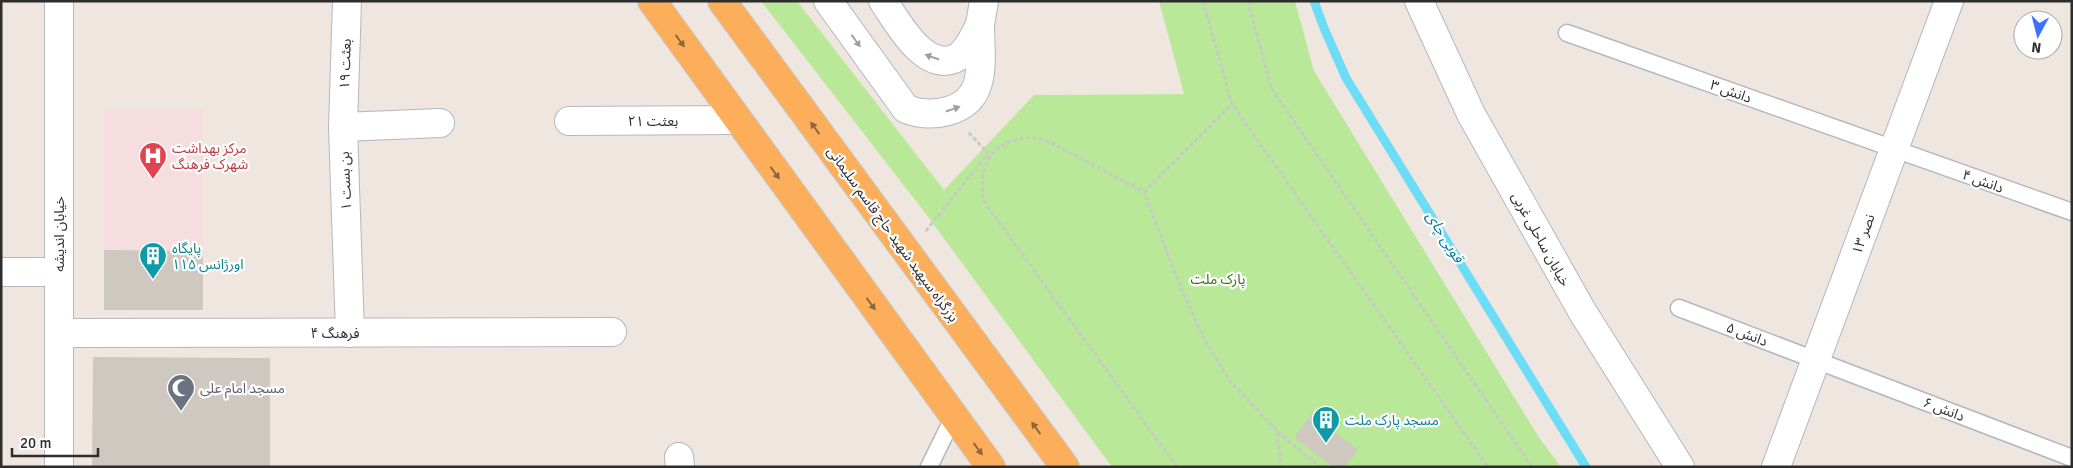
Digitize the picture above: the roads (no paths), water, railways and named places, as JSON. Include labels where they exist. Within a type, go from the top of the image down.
[{"type":"highway","points":[[652,1],[991,467]]},
{"type":"highway","name":"بزرگراه سپهبد شهید حاج قاسم سلیمانی","points":[[722,1],[1065,467]]},
{"type":"street","name":"خیابان اندیشه","points":[[59,1],[59,467]]},
{"type":"street","name":"بعثت ۱۹","points":[[343,127],[347,1]]},
{"type":"street","points":[[828,1],[906,109],[922,113],[941,113],[958,108],[972,98],[978,87],[980,72],[982,13]]},
{"type":"street","points":[[883,1],[914,46],[932,58],[943,60],[954,59],[969,45],[982,13]]},
{"type":"street","name":"خیابان ساحلی غربی","points":[[1419,1],[1471,114],[1582,311],[1680,467]]},
{"type":"street","name":"نصر ۱۳","points":[[1776,467],[1950,1]]},
{"type":"street","name":"بعثت ۲۱","points":[[569,121],[737,120]]},
{"type":"street","points":[[343,127],[440,123]]},
{"type":"street","name":"بن بست ۱","points":[[343,127],[350,333]]},
{"type":"street","points":[[1,272],[59,272]]},
{"type":"street","name":"فرهنگ ۴","points":[[59,333],[612,332]]},
{"type":"lane","name":"دانش ۳","points":[[1567,33],[1894,149]]},
{"type":"lane","name":"دانش ۴","points":[[1894,149],[2072,212]]},
{"type":"lane","name":"دانش ۵","points":[[1679,308],[1816,360]]},
{"type":"lane","name":"دانش ۶","points":[[1816,360],[2072,458]]},
{"type":"lane","points":[[929,467],[954,416]]},
{"type":"waterway","name":"قوبی چای","points":[[1314,1],[1346,78],[1586,467]]},
{"type":"place","name":"مرکز بهداشت شهرک فرهنگ","points":[[153,180]]},
{"type":"place","name":"پایگاه اورژانس ۱۱۵","points":[[153,280]]},
{"type":"place","name":"مسجد امام علی","points":[[181,412]]},
{"type":"place","name":"مسجد پارک ملت","points":[[1326,444]]},
{"type":"park label","name":"پارک ملت","points":[[1218,279]]}]
